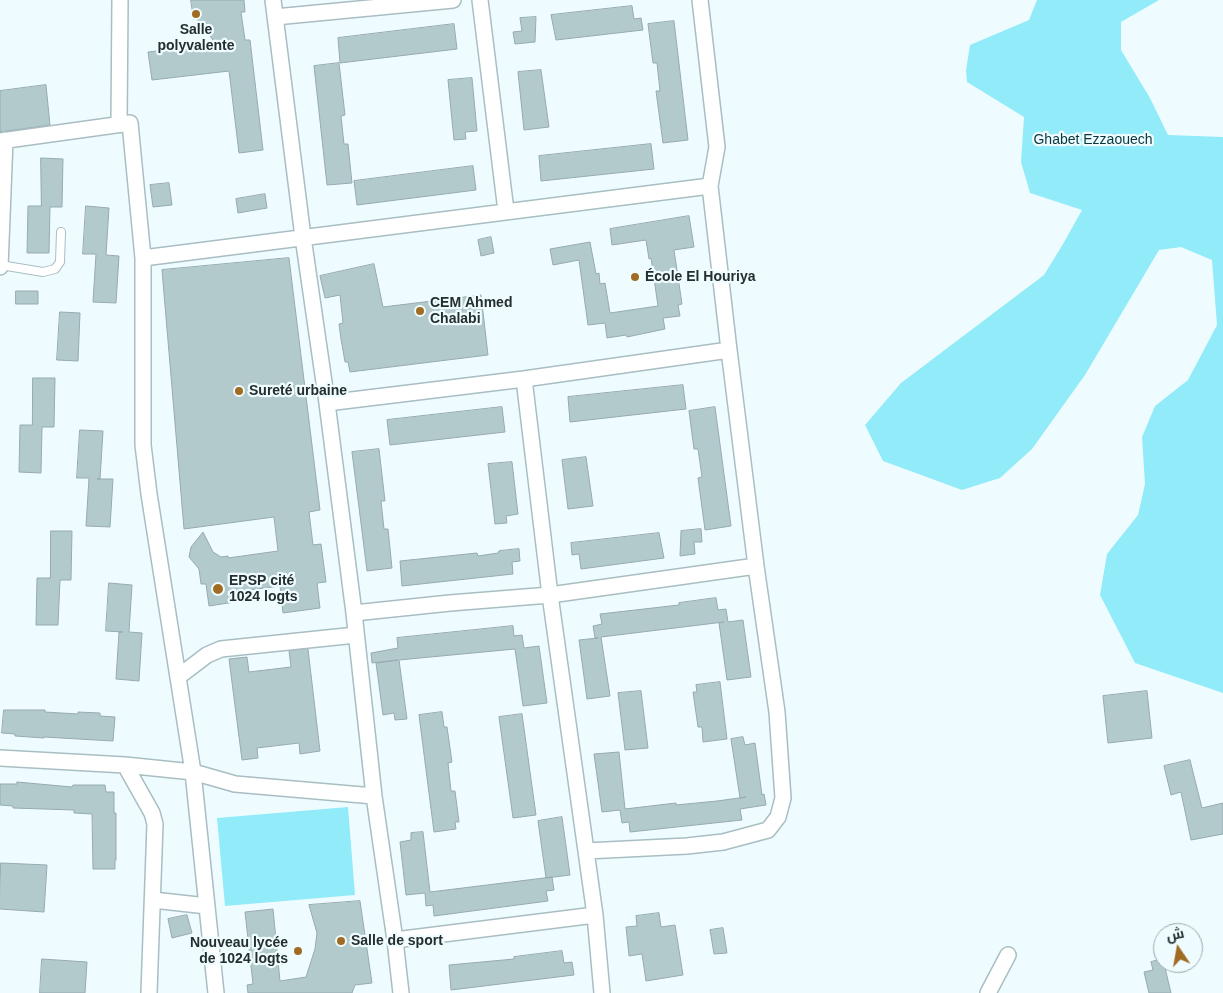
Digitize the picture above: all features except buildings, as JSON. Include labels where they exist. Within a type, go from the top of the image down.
[{"type":"street","points":[[119,124],[120,0]]},
{"type":"street","points":[[273,0],[354,613],[374,796],[401,993]]},
{"type":"street","points":[[275,17],[377,4],[453,0]]},
{"type":"street","points":[[480,0],[506,211]]},
{"type":"street","points":[[586,851],[687,846],[723,842],[768,830],[778,818],[783,798],[777,712],[756,566],[710,186],[717,148],[700,0]]},
{"type":"street","points":[[0,266],[2,141],[130,122],[143,258],[143,445],[193,772],[216,993]]},
{"type":"street","points":[[143,258],[710,186]]},
{"type":"street","points":[[326,403],[524,379],[729,350]]},
{"type":"street","points":[[524,379],[550,595],[595,915],[602,993]]},
{"type":"street","points":[[354,613],[550,595],[756,566]]},
{"type":"street","points":[[178,677],[207,655],[222,649],[356,635]]},
{"type":"street","points":[[0,758],[125,765],[193,772],[235,784],[374,796]]},
{"type":"street","points":[[125,765],[152,813],[155,824],[149,993]]},
{"type":"street","points":[[153,900],[207,906]]},
{"type":"street","points":[[395,940],[595,915]]},
{"type":"street","points":[[988,993],[1008,955]]},
{"type":"lane","points":[[0,266],[43,272],[55,269],[60,262],[61,232]]},
{"type":"green space","name":"Ghabet Ezzaouech","points":[[1037,0],[1159,0],[1121,22],[1121,50],[1150,98],[1168,135],[1223,137],[1223,693],[1135,663],[1100,595],[1107,554],[1138,515],[1145,484],[1142,437],[1155,406],[1188,380],[1217,325],[1212,260],[1181,247],[1159,250],[1085,375],[1032,449],[1000,478],[962,490],[883,461],[865,425],[901,383],[1044,275],[1082,210],[1030,193],[1021,162],[1024,117],[967,82],[966,70],[970,45],[1029,20]]},
{"type":"green space","points":[[348,807],[355,895],[225,906],[217,818]]},
{"type":"place","name":"Salle polyvalente","points":[[196,14]]},
{"type":"place","name":"École El Houriya","points":[[635,277]]},
{"type":"place","name":"CEM Ahmed Chalabi","points":[[420,311]]},
{"type":"place","name":"Sureté urbaine","points":[[239,391]]},
{"type":"place","name":"EPSP cité 1024 logts","points":[[218,589]]},
{"type":"place","name":"Salle de sport","points":[[341,941]]},
{"type":"place","name":"Nouveau lycée de 1024 logts","points":[[298,951]]}]
